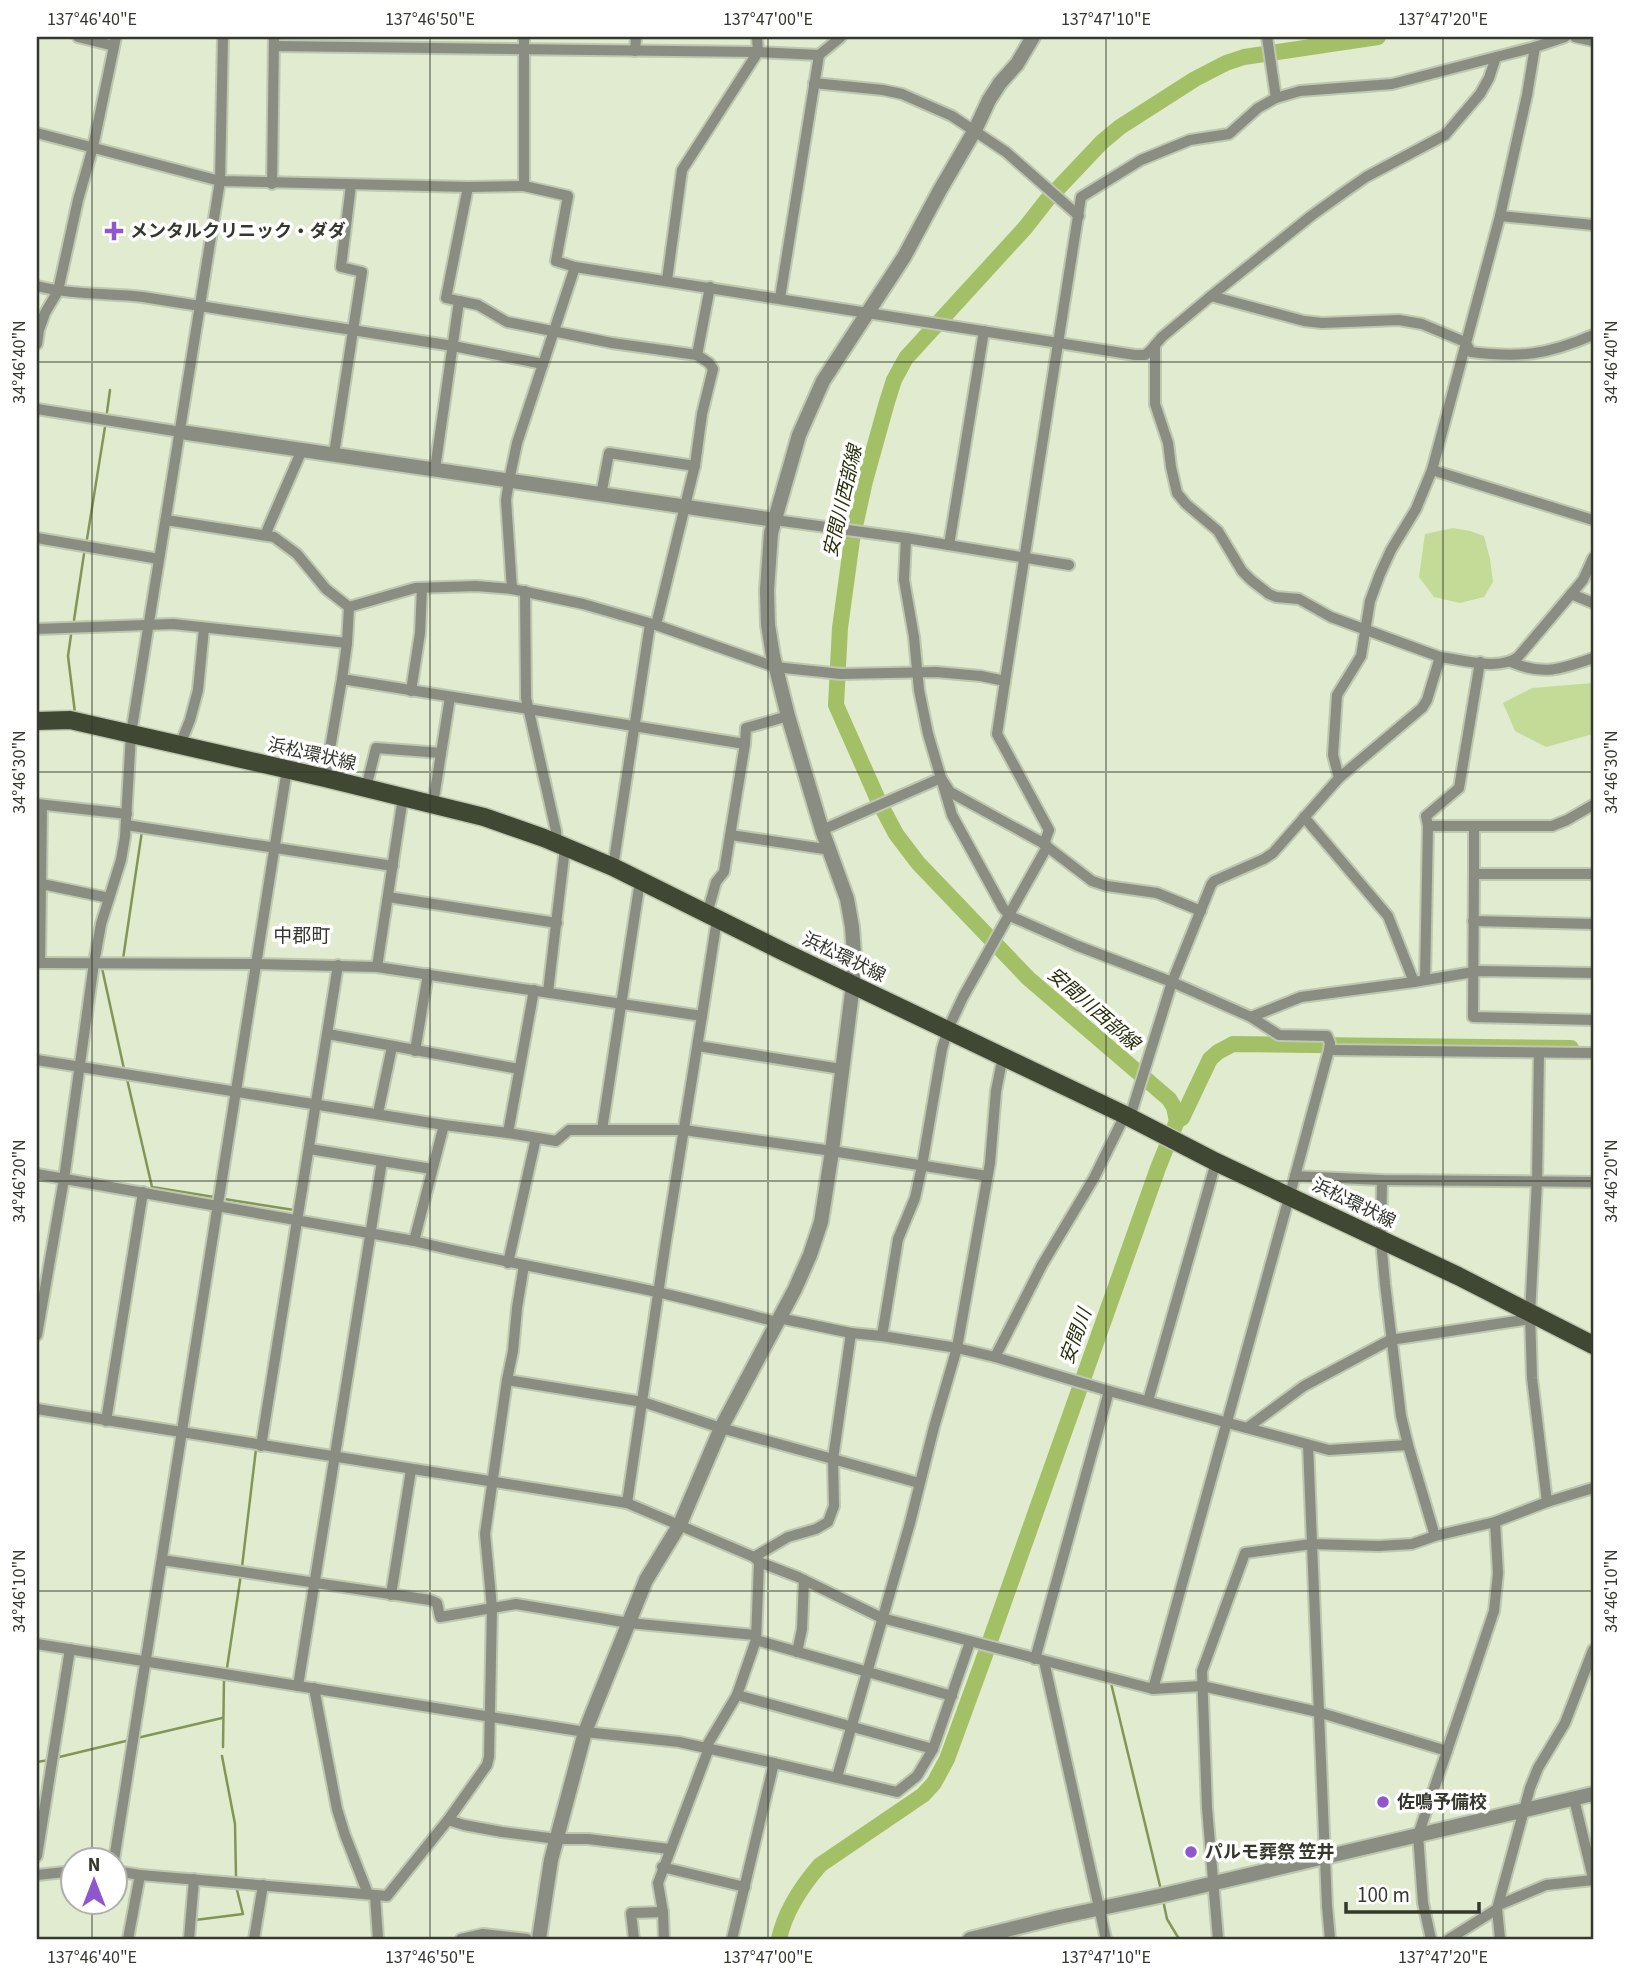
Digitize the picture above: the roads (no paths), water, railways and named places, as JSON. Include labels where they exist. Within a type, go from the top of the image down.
[{"type":"main road","name":"浜松環状線","points":[[37,721],[70,720],[326,778],[484,817],[561,846],[612,867],[948,1029],[1593,1345]]},
{"type":"street","points":[[37,344],[39,330],[58,291],[116,41],[78,37]]},
{"type":"street","points":[[37,1335],[40,1287],[64,1179],[94,963],[101,924],[121,860],[127,819],[131,734],[220,181],[223,37]]},
{"type":"street","points":[[524,37],[524,187]]},
{"type":"street","points":[[635,51],[636,37]]},
{"type":"street","points":[[667,280],[682,170],[758,52],[757,37]]},
{"type":"street","points":[[780,298],[819,55],[841,37]]},
{"type":"street","points":[[539,1939],[545,1891],[585,1732],[646,1580],[680,1524],[721,1428],[810,1255],[821,1222],[853,984],[854,954],[847,899],[822,830],[775,667],[768,625],[767,590],[771,533],[799,435],[823,381],[904,257],[989,100],[1017,64],[1033,37]]},
{"type":"street","points":[[1267,37],[1276,98]]},
{"type":"street","points":[[882,1336],[898,1239],[915,1198],[948,1029],[1047,847],[1045,841],[1049,830],[997,734],[1082,197],[1141,160],[1190,140],[1229,134],[1258,108],[1276,98],[1300,91],[1392,85],[1565,37]]},
{"type":"street","points":[[1575,37],[1593,41]]},
{"type":"street","points":[[272,184],[274,41],[524,50],[819,55]]},
{"type":"street","points":[[1339,778],[1333,755],[1337,695],[1362,656],[1370,601],[1391,550],[1416,509],[1432,470],[1500,216],[1535,47]]},
{"type":"street","points":[[37,133],[220,181],[524,187],[568,196],[556,261],[575,267],[1145,355],[1212,296],[1343,192],[1445,135],[1480,94],[1496,57]]},
{"type":"street","points":[[814,83],[902,94],[951,116],[1006,152],[1079,216]]},
{"type":"street","points":[[334,454],[362,272],[341,267],[351,185]]},
{"type":"street","points":[[468,187],[446,298],[478,305],[506,322],[612,343],[696,355],[713,369],[702,414],[695,466],[653,625],[612,867]]},
{"type":"street","points":[[1500,216],[1593,225]]},
{"type":"street","points":[[512,589],[506,500],[509,481],[517,443],[575,267]]},
{"type":"street","points":[[37,286],[58,291],[109,293],[200,306],[453,346],[543,364]]},
{"type":"street","points":[[696,355],[710,287]]},
{"type":"street","points":[[1212,296],[1304,321],[1322,323],[1399,320],[1422,324],[1465,342],[1471,352],[1515,355],[1544,353],[1593,335]]},
{"type":"street","points":[[435,470],[459,302]]},
{"type":"street","points":[[949,545],[984,331]]},
{"type":"street","points":[[1155,345],[1155,404],[1168,443],[1177,493],[1218,531],[1242,571],[1269,594],[1299,599],[1322,614],[1440,657],[1480,662],[1511,662],[1525,668],[1554,671],[1593,657]]},
{"type":"street","points":[[37,409],[684,508],[854,530],[1069,565]]},
{"type":"street","points":[[265,535],[302,450]]},
{"type":"street","points":[[601,495],[609,453],[695,466]]},
{"type":"street","points":[[1432,470],[1593,520]]},
{"type":"street","points":[[166,520],[274,537],[297,554],[326,589],[349,607]]},
{"type":"street","points":[[37,538],[159,559]]},
{"type":"street","points":[[906,538],[904,580],[923,712],[952,815],[1003,908],[1010,916],[1078,946],[1172,982],[1251,1017],[1279,1035],[1328,1036],[1330,1047],[1153,1689]]},
{"type":"street","points":[[1511,662],[1583,580],[1593,558]]},
{"type":"street","points":[[349,607],[394,593],[422,588],[476,586],[512,589],[583,604],[775,667],[841,674],[958,673],[1005,681]]},
{"type":"street","points":[[411,691],[420,633],[422,588]]},
{"type":"street","points":[[525,591],[526,698],[561,846],[548,992]]},
{"type":"street","points":[[1571,594],[1593,603]]},
{"type":"street","points":[[326,778],[347,643],[349,607]]},
{"type":"street","points":[[37,629],[173,624],[347,643]]},
{"type":"street","points":[[180,745],[198,690],[204,628]]},
{"type":"street","points":[[995,1357],[1042,1265],[1127,1116],[1172,982],[1211,885],[1214,881],[1273,853],[1339,778],[1422,708],[1440,657]]},
{"type":"street","points":[[1420,980],[1428,826],[1426,816],[1459,788],[1480,662]]},
{"type":"street","points":[[342,679],[745,744]]},
{"type":"street","points":[[433,804],[450,697]]},
{"type":"street","points":[[627,1503],[698,1046],[716,882],[724,872],[746,729],[788,716]]},
{"type":"street","points":[[366,788],[376,748],[441,753]]},
{"type":"street","points":[[116,1846],[287,769]]},
{"type":"street","points":[[822,830],[941,778]]},
{"type":"street","points":[[941,778],[950,792],[1047,847],[1092,881],[1107,886],[1157,893],[1201,911]]},
{"type":"street","points":[[377,967],[403,797]]},
{"type":"street","points":[[393,866],[39,805],[41,884],[38,963],[377,967],[702,1016]]},
{"type":"street","points":[[1428,826],[1552,826],[1592,809]]},
{"type":"street","points":[[1304,817],[1388,916],[1420,980]]},
{"type":"street","points":[[1474,826],[1473,1017],[1593,1020]]},
{"type":"street","points":[[731,835],[831,850]]},
{"type":"street","points":[[1474,874],[1593,874]]},
{"type":"street","points":[[602,1130],[640,881]]},
{"type":"street","points":[[41,884],[109,898]]},
{"type":"street","points":[[388,897],[556,923]]},
{"type":"street","points":[[1473,921],[1593,924]]},
{"type":"street","points":[[261,1446],[338,965]]},
{"type":"street","points":[[1251,1017],[1301,997],[1473,972],[1593,973]]},
{"type":"street","points":[[415,1051],[428,974]]},
{"type":"street","points":[[508,1133],[534,990]]},
{"type":"street","points":[[328,1034],[519,1069]]},
{"type":"street","points":[[698,1046],[841,1069]]},
{"type":"street","points":[[378,1114],[392,1047]]},
{"type":"street","points":[[1330,1047],[1593,1054]]},
{"type":"street","points":[[1539,1053],[1530,1315],[1532,1378],[1547,1502]]},
{"type":"street","points":[[837,1777],[957,1348],[990,1163],[996,1091],[1003,1056]]},
{"type":"street","points":[[37,1060],[556,1141],[569,1130],[684,1130],[987,1176]]},
{"type":"street","points":[[414,1241],[444,1125]]},
{"type":"street","points":[[508,1263],[536,1138]]},
{"type":"street","points":[[310,1149],[432,1169]]},
{"type":"street","points":[[298,1686],[382,1161]]},
{"type":"street","points":[[1148,1401],[1216,1162]]},
{"type":"street","points":[[37,1174],[414,1241],[778,1320],[957,1348],[1329,1450],[1408,1445]]},
{"type":"street","points":[[1295,1176],[1382,1180],[1593,1182]]},
{"type":"street","points":[[1382,1180],[1381,1240],[1390,1340],[1401,1416],[1435,1536]]},
{"type":"street","points":[[107,1421],[143,1192]]},
{"type":"street","points":[[130,1873],[387,1896],[448,1820],[487,1765],[492,1608],[485,1534],[524,1265]]},
{"type":"street","points":[[1247,1428],[1304,1386],[1390,1340],[1530,1315]]},
{"type":"street","points":[[757,1559],[788,1537],[816,1530],[828,1522],[834,1506],[833,1459],[851,1332]]},
{"type":"street","points":[[507,1380],[643,1402],[721,1428],[919,1483]]},
{"type":"street","points":[[1106,1939],[1101,1908],[1039,1660],[1110,1391]]},
{"type":"street","points":[[37,1409],[627,1503],[680,1524],[882,1618],[1153,1689],[1202,1686],[1318,1712],[1447,1751]]},
{"type":"street","points":[[1308,1445],[1330,1939]]},
{"type":"street","points":[[391,1595],[411,1470]]},
{"type":"street","points":[[1218,1939],[1207,1808],[1202,1671],[1245,1553],[1312,1544],[1412,1544],[1495,1522],[1593,1488]]},
{"type":"street","points":[[1431,1939],[1423,1903],[1418,1835],[1494,1611],[1498,1573],[1495,1522]]},
{"type":"street","points":[[664,1939],[658,1883],[707,1748],[737,1695],[755,1638],[757,1559]]},
{"type":"street","points":[[162,1560],[430,1601],[437,1603],[440,1617],[516,1604],[629,1623],[755,1638],[951,1696]]},
{"type":"street","points":[[797,1652],[802,1629],[804,1580]]},
{"type":"street","points":[[37,1644],[585,1732],[679,1742],[897,1792],[917,1776],[933,1749],[970,1642]]},
{"type":"street","points":[[37,1856],[71,1648]]},
{"type":"street","points":[[1500,1939],[1498,1907],[1523,1810],[1538,1768],[1565,1723],[1593,1650]]},
{"type":"street","points":[[314,1688],[337,1809],[345,1835],[371,1895],[378,1939]]},
{"type":"street","points":[[737,1695],[933,1749]]},
{"type":"street","points":[[732,1939],[774,1763]]},
{"type":"street","points":[[970,1939],[1593,1794]]},
{"type":"street","points":[[1449,1939],[1498,1907],[1546,1885],[1593,1879],[1574,1799]]},
{"type":"street","points":[[448,1820],[489,1830],[557,1839],[587,1839],[669,1849]]},
{"type":"street","points":[[662,1867],[745,1887]]},
{"type":"street","points":[[37,1875],[60,1873]]},
{"type":"street","points":[[128,1939],[140,1875]]},
{"type":"street","points":[[189,1939],[194,1879]]},
{"type":"street","points":[[254,1939],[263,1885]]},
{"type":"street","points":[[634,1939],[631,1913],[663,1912]]},
{"type":"street","points":[[461,1939],[483,1934],[527,1939]]},
{"type":"waterway","name":"安間川西部線","points":[[1177,1121],[1169,1099],[1028,978],[918,863],[896,834],[836,705],[840,628],[852,540],[887,402],[894,380],[906,358],[1102,142],[1120,127],[1195,79],[1226,63],[1244,57],[1378,37]]},
{"type":"waterway","points":[[107,412],[110,390]]},
{"type":"waterway","points":[[87,539],[105,427]]},
{"type":"waterway","points":[[74,620],[84,554]]},
{"type":"waterway","points":[[71,635],[68,656],[75,713]]},
{"type":"waterway","points":[[123,959],[142,831]]},
{"type":"waterway","points":[[102,968],[124,1069]]},
{"type":"waterway","name":"安間川","points":[[779,1939],[795,1900],[820,1865],[923,1795],[934,1783],[947,1759],[1158,1168],[1177,1121],[1182,1118],[1210,1059],[1233,1044],[1571,1048]]},
{"type":"waterway","points":[[127,1079],[152,1187],[214,1197]]},
{"type":"waterway","points":[[224,1199],[294,1210]]},
{"type":"waterway","points":[[242,1567],[256,1449]]},
{"type":"waterway","points":[[227,1668],[241,1574]]},
{"type":"waterway","points":[[223,1747],[224,1678]]},
{"type":"waterway","points":[[1111,1683],[1161,1890]]},
{"type":"waterway","points":[[137,1738],[222,1718]]},
{"type":"waterway","points":[[55,1758],[130,1740]]},
{"type":"waterway","points":[[222,1756],[235,1824],[236,1877]]},
{"type":"waterway","points":[[37,1762],[49,1760]]},
{"type":"waterway","points":[[195,1920],[243,1914],[236,1886]]},
{"type":"waterway","points":[[1163,1900],[1167,1919],[1179,1939]]},
{"type":"place","name":"メンタルクリニック・ダダ","points":[[114,231]]},
{"type":"place","name":"佐鳴予備校","points":[[1383,1802]]},
{"type":"place","name":"パルモ葬祭 笠井","points":[[1191,1852]]},
{"type":"district","name":"中郡町","points":[[302,935]]}]
